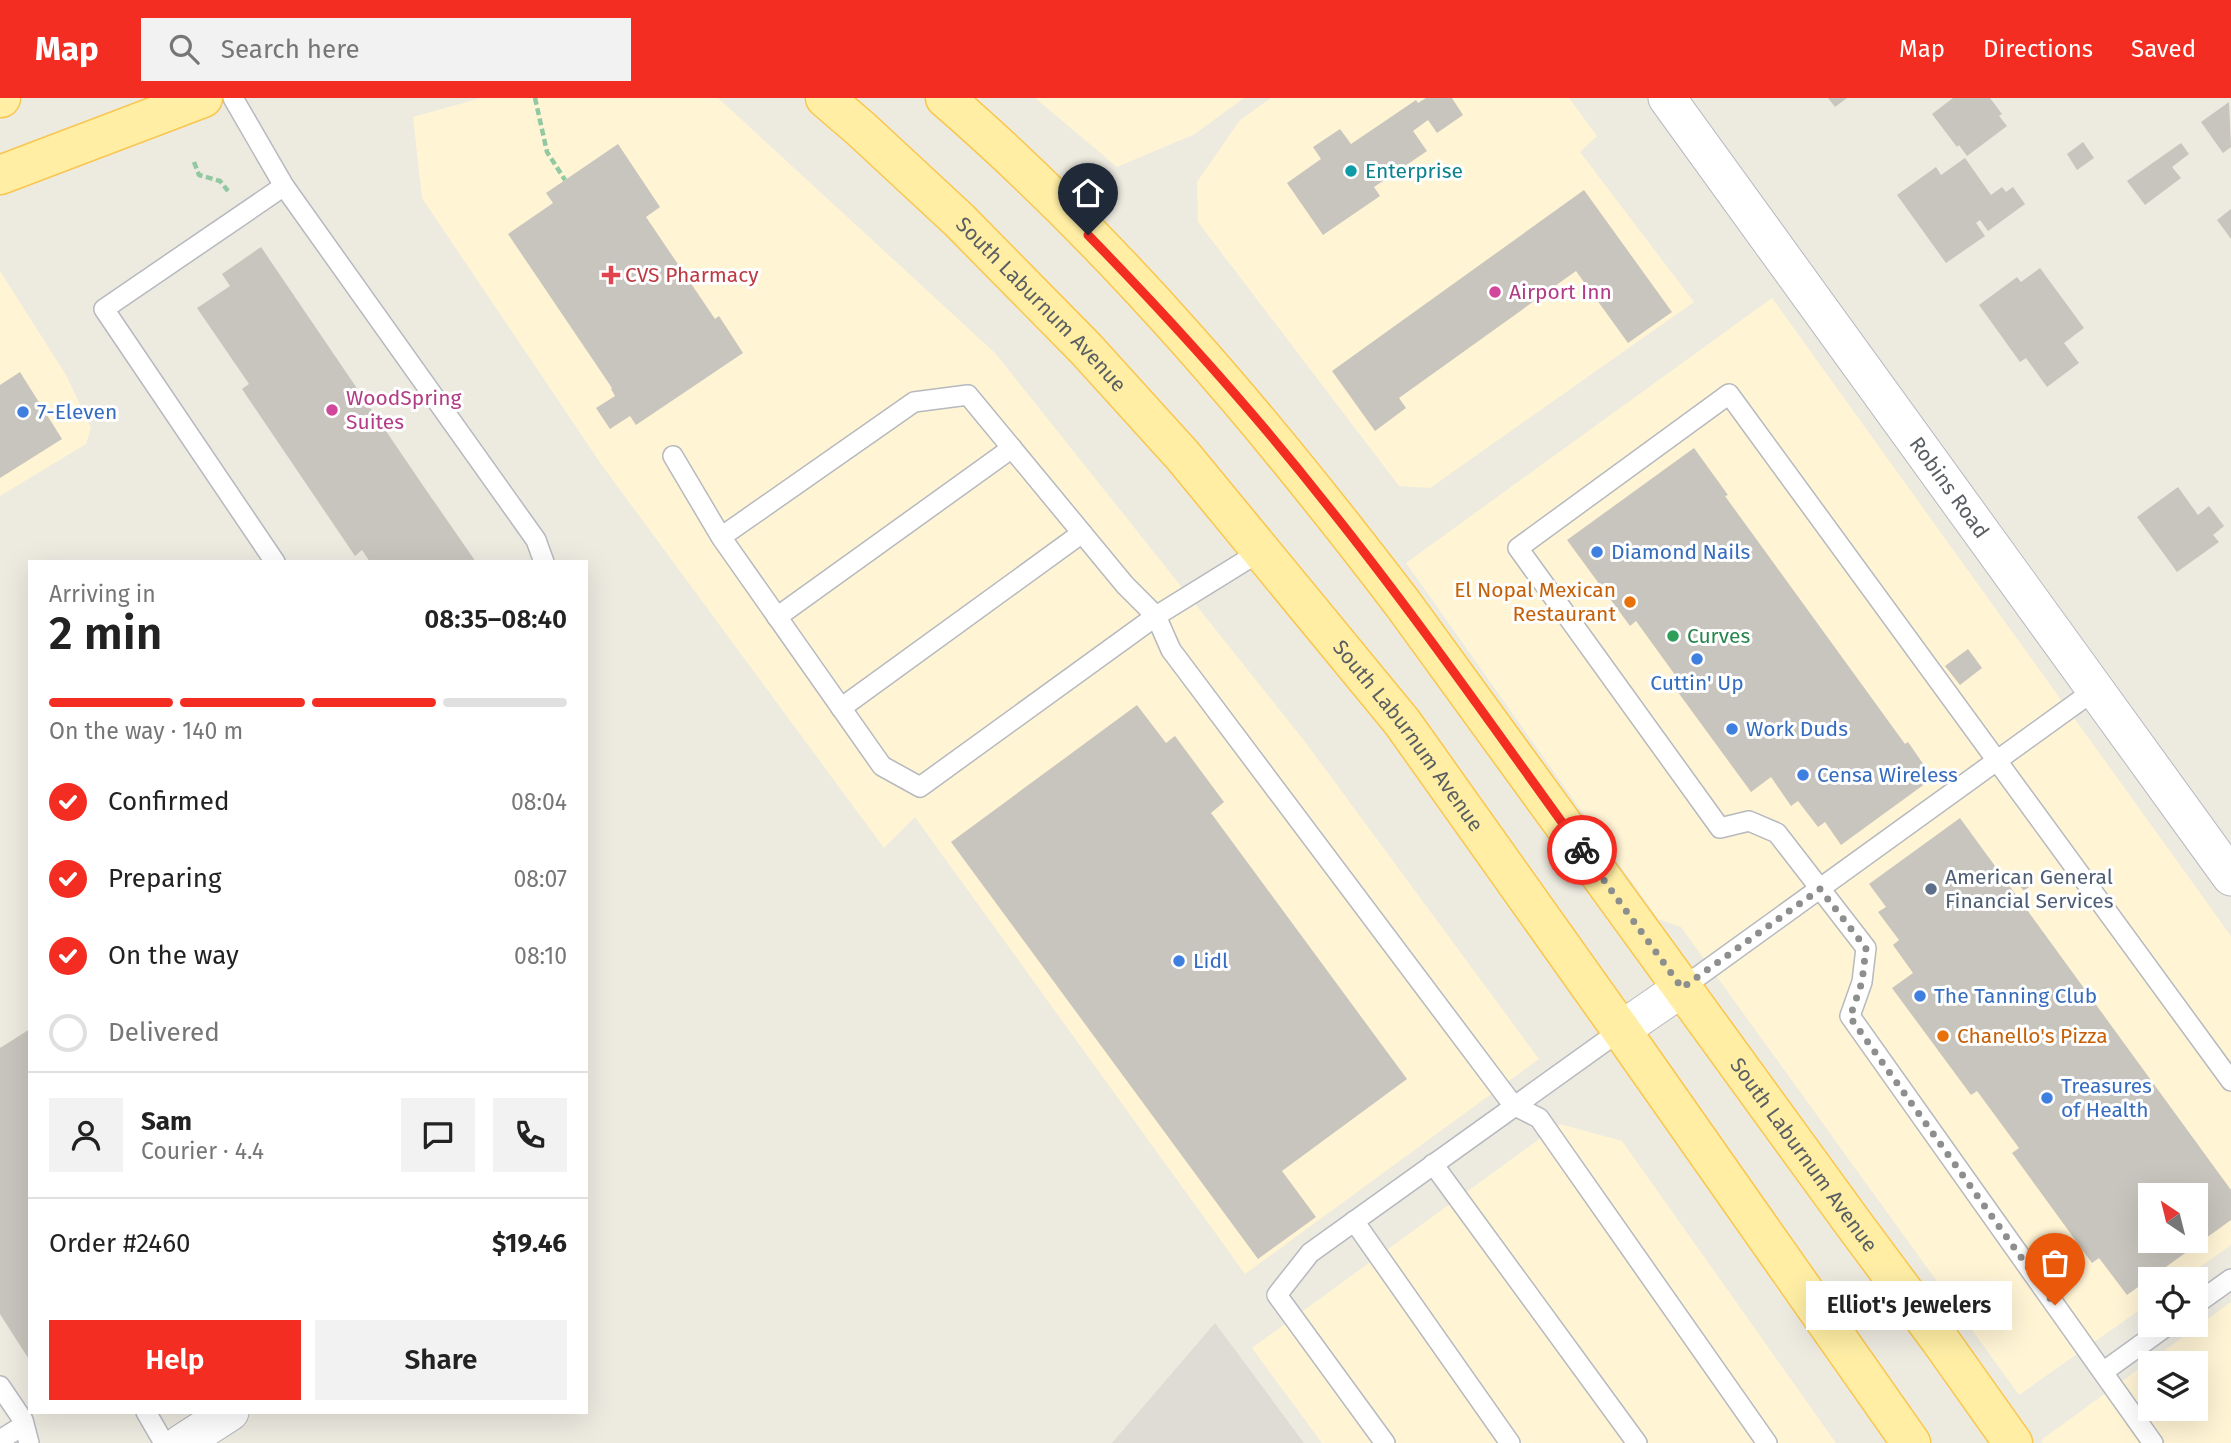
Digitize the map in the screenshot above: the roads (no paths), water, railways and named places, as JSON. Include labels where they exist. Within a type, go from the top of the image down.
[{"type":"main road","points":[[0,175],[203,98]]},
{"type":"main road","name":"South Laburnum Avenue","points":[[825,98],[959,220],[1086,349],[1183,456],[1402,722],[1910,1443]]},
{"type":"main road","name":"South Laburnum Avenue","points":[[961,103],[1147,295],[1327,504],[1411,615],[2013,1443]]},
{"type":"street","name":"Robins Road","points":[[1667,98],[2231,877]]},
{"type":"street","points":[[1621,1030],[1682,988]]},
{"type":"street","points":[[181,1443],[227,1414]]},
{"type":"lane","points":[[233,98],[284,186],[536,540],[543,560]]},
{"type":"lane","points":[[274,560],[104,309],[284,186]]},
{"type":"lane","points":[[2153,1443],[1850,1017],[1862,982],[1866,948],[1777,833],[1749,821],[1720,828],[1518,548],[1729,394],[2231,1080]]},
{"type":"lane","points":[[721,537],[914,402],[968,396],[1125,585],[1156,616],[1171,650],[1513,1105],[1539,1118],[1767,1443]]},
{"type":"lane","points":[[777,617],[1012,448]]},
{"type":"lane","points":[[673,456],[721,537],[882,766],[920,787],[1156,616],[1261,551]]},
{"type":"lane","points":[[841,708],[1082,533]]},
{"type":"lane","points":[[1682,988],[2096,689]]},
{"type":"lane","points":[[1385,1443],[1277,1295],[1310,1253],[1621,1030]]},
{"type":"lane","points":[[1433,1164],[1637,1443]]},
{"type":"lane","points":[[1354,1221],[1510,1443]]},
{"type":"lane","points":[[2208,1295],[2231,1279]]},
{"type":"lane","points":[[2103,1372],[2151,1337]]},
{"type":"lane","points":[[0,1386],[26,1434],[0,1440]]},
{"type":"lane","points":[[147,1414],[164,1443]]},
{"type":"place","name":"Enterprise","points":[[1351,171]]},
{"type":"place","name":"CVS Pharmacy","points":[[611,275]]},
{"type":"place","name":"Airport Inn","points":[[1495,292]]},
{"type":"place","name":"WoodSpring Suites","points":[[332,410]]},
{"type":"place","name":"7-Eleven","points":[[23,412]]},
{"type":"place","name":"Diamond Nails","points":[[1597,552]]},
{"type":"place","name":"El Nopal Mexican Restaurant","points":[[1630,602]]},
{"type":"place","name":"Curves","points":[[1673,636]]},
{"type":"place","name":"Cuttin' Up","points":[[1697,659]]},
{"type":"place","name":"Work Duds","points":[[1732,729]]},
{"type":"place","name":"Censa Wireless","points":[[1803,775]]},
{"type":"place","name":"American General Financial Services","points":[[1931,889]]},
{"type":"place","name":"Lidl","points":[[1179,961]]},
{"type":"place","name":"The Tanning Club","points":[[1920,996]]},
{"type":"place","name":"Chanello's Pizza","points":[[1943,1036]]},
{"type":"place","name":"Treasures of Health","points":[[2047,1098]]},
{"type":"place","name":"Elliot's Jewelers","points":[[2055,1305]]}]
